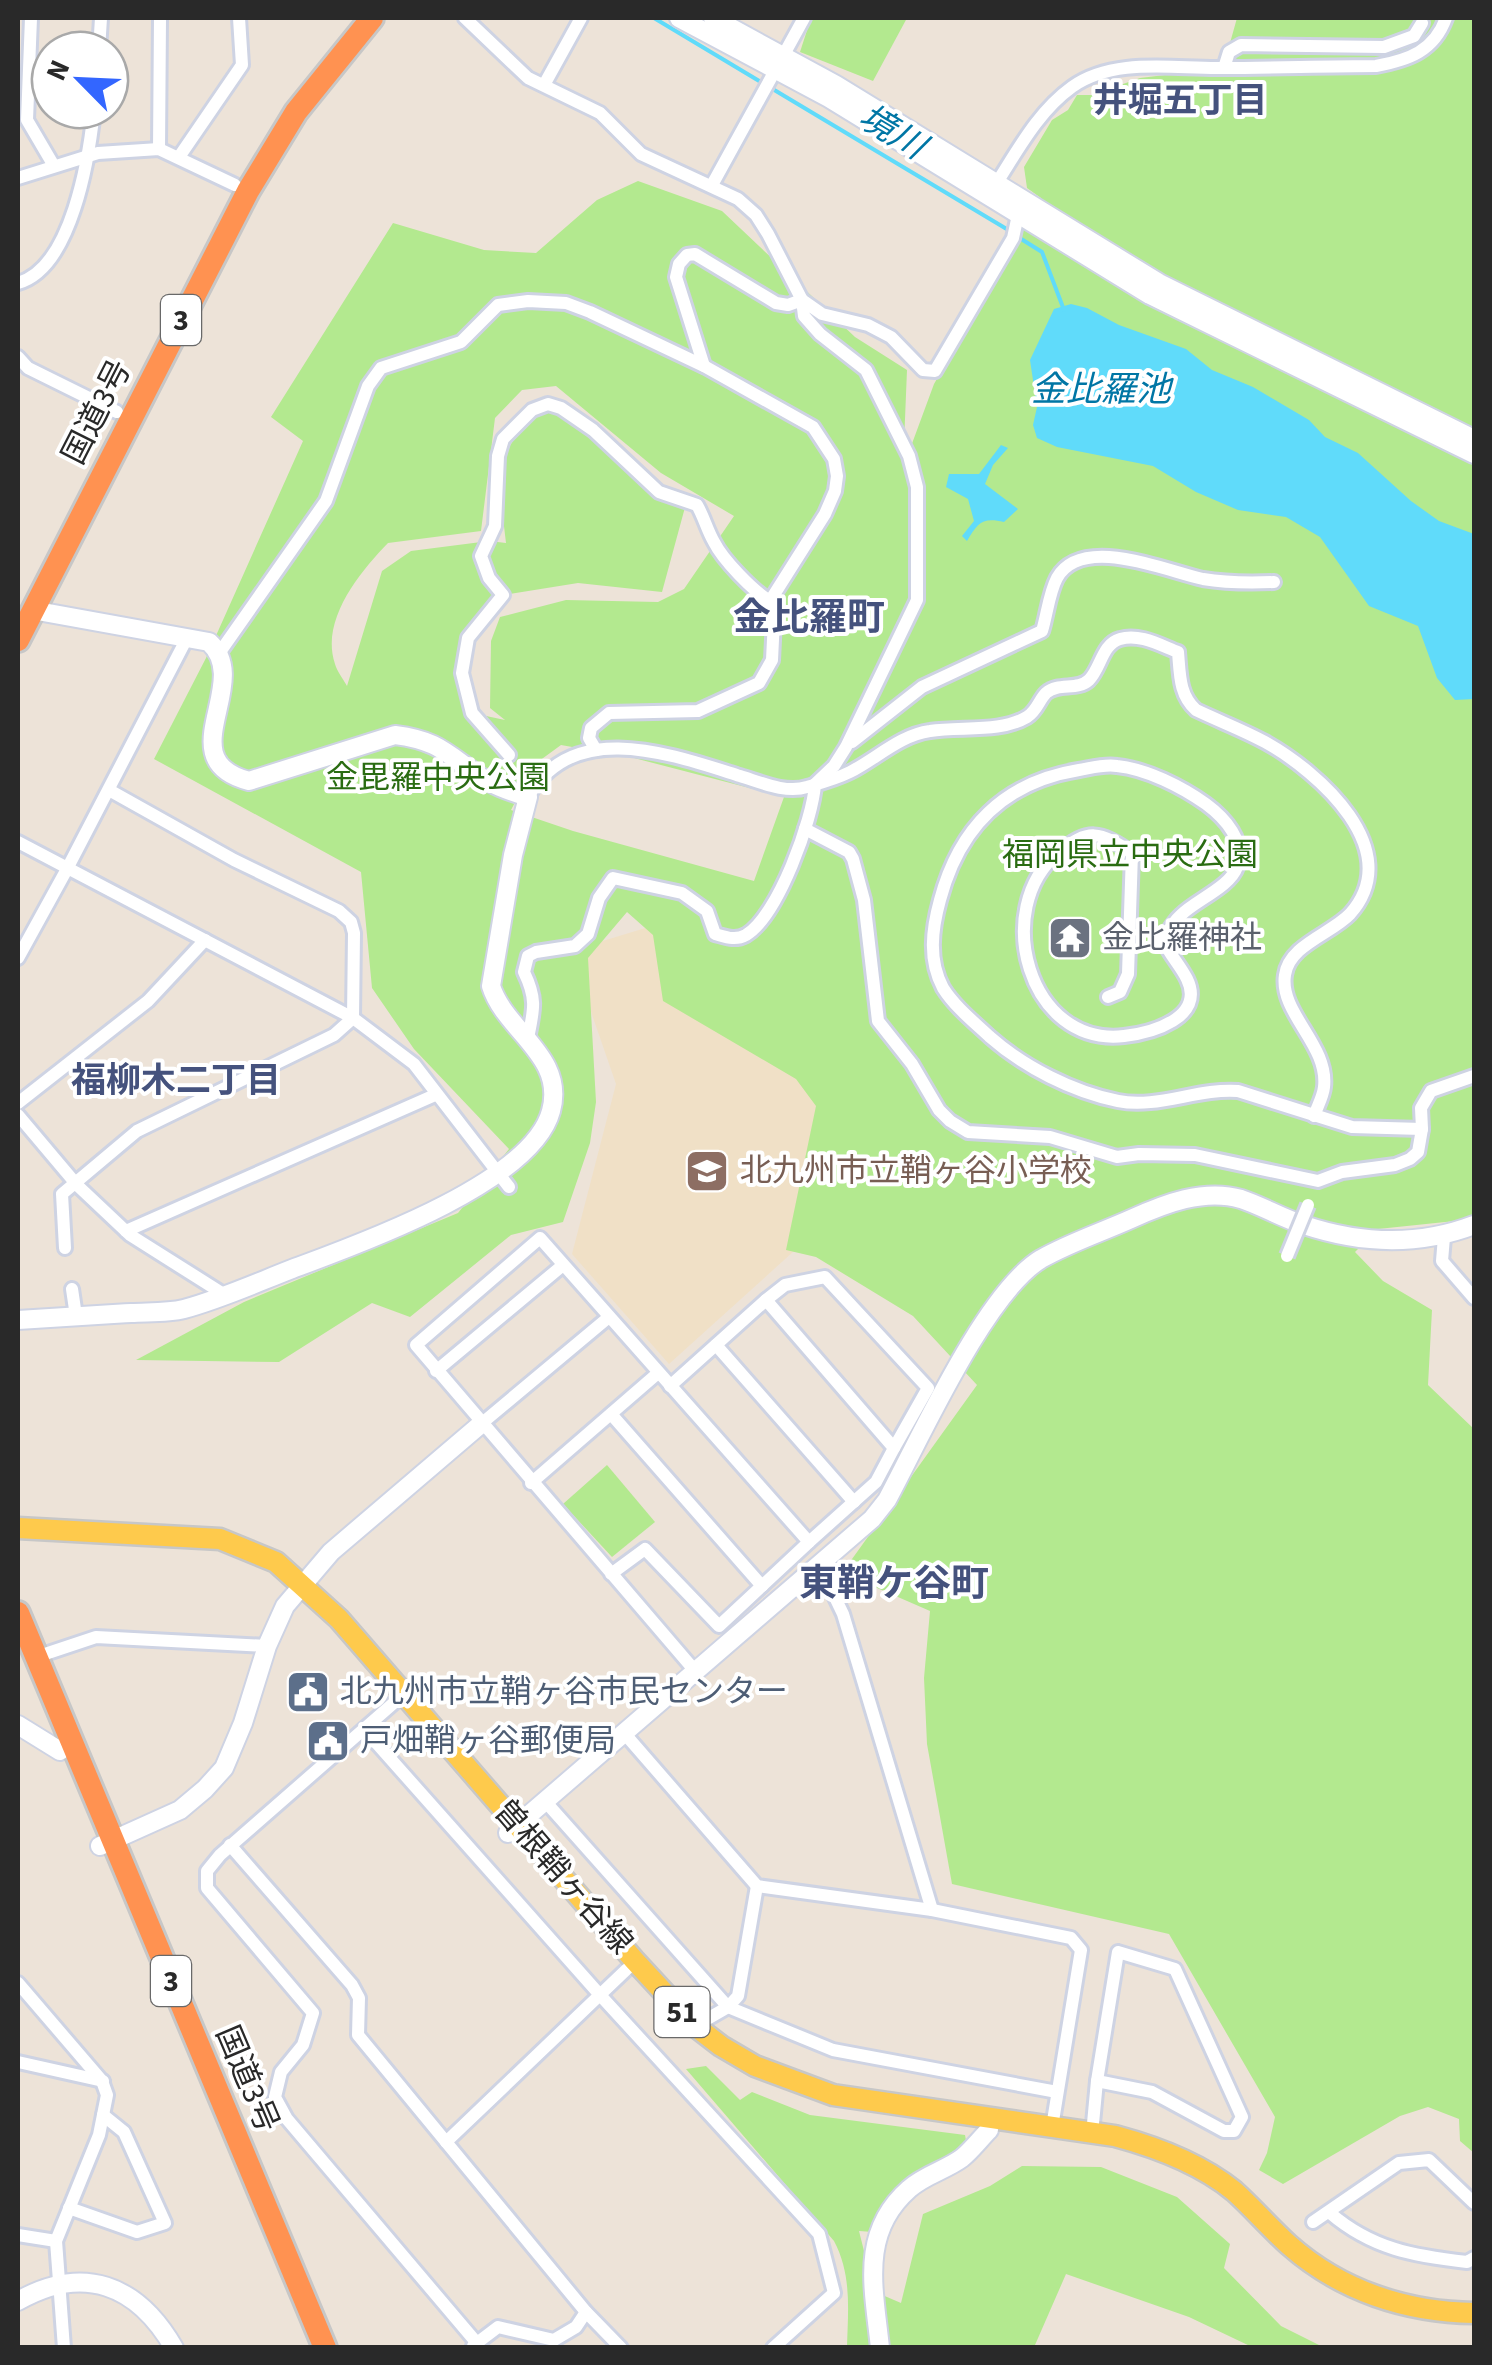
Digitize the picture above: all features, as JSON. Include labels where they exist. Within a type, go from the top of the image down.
[{"type":"highway","name":"国道3号","points":[[18,640],[24,609],[117,412],[235,184],[290,98],[354,18]]},
{"type":"highway","name":"国道3号","points":[[24,609],[248,191],[296,112],[372,18]]},
{"type":"highway","name":"国道3号","points":[[18,1614],[60,1750],[106,1844],[325,2348]]},
{"type":"highway","name":"国道3号","points":[[27,1653],[313,2348]]},
{"type":"main road","name":"曽根鞘ヶ谷線","points":[[18,1528],[220,1539],[276,1562],[400,1698],[680,2026],[715,2055],[750,2076],[831,2106],[1112,2146],[1139,2154],[1226,2199],[1295,2264],[1348,2297],[1383,2312],[1474,2325]]},
{"type":"main road","name":"曽根鞘ヶ谷線","points":[[18,1539],[192,1545],[241,1557],[300,1588]]},
{"type":"main road","name":"曽根鞘ヶ谷線","points":[[513,1829],[695,2026],[756,2066],[833,2095],[1143,2144],[1232,2190],[1301,2255],[1353,2287],[1414,2307],[1474,2313]]},
{"type":"street","points":[[31,18],[27,120],[54,166]]},
{"type":"street","points":[[158,149],[160,18]]},
{"type":"street","points":[[179,157],[242,65],[239,18]]},
{"type":"street","points":[[465,18],[528,78],[600,113],[641,154],[738,199],[756,215],[802,300],[804,316],[820,334],[866,370],[909,456],[918,487],[917,600],[846,747]]},
{"type":"street","points":[[544,85],[581,18]]},
{"type":"street","points":[[680,18],[780,62]]},
{"type":"street","points":[[713,18],[992,190],[1159,283],[1474,438]]},
{"type":"street","points":[[712,185],[804,18]]},
{"type":"street","points":[[992,190],[1044,110],[1075,84],[1118,69],[1376,66],[1399,62],[1423,52],[1446,18]]},
{"type":"street","points":[[1224,68],[1230,52],[1242,45],[1384,47],[1414,36],[1422,23]]},
{"type":"street","points":[[18,283],[34,276],[77,207],[92,130]]},
{"type":"street","points":[[18,178],[90,155],[158,149],[235,184]]},
{"type":"street","points":[[992,190],[1018,215],[1166,303],[1474,454]]},
{"type":"street","points":[[802,300],[822,314],[868,325],[891,337],[923,370],[935,371],[1013,238],[1018,215]]},
{"type":"street","points":[[704,366],[676,277],[679,264],[687,255],[695,254],[776,303],[788,305],[802,300]]},
{"type":"street","points":[[220,652],[326,502],[368,386],[381,368],[461,342],[498,305],[528,300],[566,303],[704,366],[813,426],[834,459],[837,476],[824,514],[770,601],[774,619],[772,660],[760,683],[698,712],[609,713],[591,728],[589,738],[596,750]]},
{"type":"street","points":[[18,357],[28,368],[117,412]]},
{"type":"street","points":[[509,755],[472,713],[462,673],[468,638],[503,595],[489,578],[481,556],[495,526],[498,456],[503,439],[532,410],[548,404],[561,408],[593,430],[658,492],[696,505],[714,543],[756,592],[770,601]]},
{"type":"street","points":[[528,1038],[534,994],[524,972],[528,956],[575,946],[588,934],[599,898],[612,878],[682,893],[707,912],[715,934],[732,939],[747,934],[764,917],[778,894],[814,805],[815,784],[846,747],[922,687],[1042,631],[1057,578],[1072,562],[1115,556],[1206,580],[1274,582]]},
{"type":"street","points":[[24,609],[209,642],[220,652],[225,667],[212,751],[222,770],[232,776],[249,780],[395,735],[420,738],[446,748],[494,785],[528,797]]},
{"type":"street","points":[[18,958],[188,638]]},
{"type":"street","points":[[18,1320],[181,1310],[408,1225],[503,1180],[537,1141],[551,1112],[553,1090],[548,1068],[494,998],[491,986],[528,797],[543,774],[574,752],[622,748],[653,752],[773,786],[800,789],[850,772],[899,742],[926,731],[997,726],[1028,716],[1046,694],[1060,686],[1082,685],[1092,678],[1109,646],[1118,639],[1145,640],[1178,652],[1187,702],[1196,710],[1266,742],[1320,782],[1359,829],[1369,857],[1369,877],[1360,899],[1348,916],[1292,957],[1285,974],[1288,998],[1323,1062],[1324,1088],[1314,1116]]},
{"type":"street","points":[[1108,998],[1120,992],[1128,974],[1132,853],[1094,834],[1082,835],[1039,870],[1023,908],[1025,952],[1042,998],[1067,1024],[1090,1034],[1120,1036],[1176,1021],[1184,1011],[1191,992],[1188,980],[1163,940],[1177,918],[1234,875],[1240,861],[1237,841],[1225,818],[1142,771],[1114,765],[1062,772],[1016,789],[969,832],[945,880],[932,928],[933,958],[942,986],[959,1008],[1004,1049],[1029,1065],[1118,1100],[1144,1102],[1238,1091],[1352,1128],[1422,1129]]},
{"type":"street","points":[[66,1248],[62,1194],[137,1131],[334,1036],[353,1018],[354,933],[351,922],[340,911],[234,860],[109,790]]},
{"type":"street","points":[[805,829],[848,852],[853,859],[864,900],[878,1021],[912,1064],[939,1110],[968,1132],[1050,1137],[1103,1155],[1195,1155],[1318,1180],[1410,1159],[1418,1152],[1421,1108],[1431,1091],[1474,1076]]},
{"type":"street","points":[[18,842],[353,1018],[414,1064],[503,1180]]},
{"type":"street","points":[[18,1103],[148,1000],[204,940]]},
{"type":"street","points":[[126,1231],[435,1095]]},
{"type":"street","points":[[18,1116],[76,1185],[126,1231],[225,1295]]},
{"type":"street","points":[[1287,1256],[1318,1180]]},
{"type":"street","points":[[513,1829],[872,1519],[887,1500],[978,1332],[1008,1287],[1040,1260],[1157,1207],[1205,1195],[1238,1198],[1336,1234],[1408,1242],[1444,1237],[1474,1225]]},
{"type":"street","points":[[1444,1237],[1442,1261],[1474,1298]]},
{"type":"street","points":[[696,1672],[416,1346],[540,1238],[810,1542]]},
{"type":"street","points":[[436,1371],[563,1265]]},
{"type":"street","points":[[611,1574],[644,1548],[719,1626],[876,1482],[928,1388],[825,1277],[786,1285],[670,1386]]},
{"type":"street","points":[[72,1289],[76,1316]]},
{"type":"street","points":[[766,1300],[894,1448]]},
{"type":"street","points":[[106,1844],[180,1810],[224,1768],[285,1606],[331,1552],[609,1317]]},
{"type":"street","points":[[716,1344],[854,1502]]},
{"type":"street","points":[[531,1483],[658,1373]]},
{"type":"street","points":[[612,1414],[762,1586]]},
{"type":"street","points":[[820,1566],[843,1614],[932,1910]]},
{"type":"street","points":[[27,1653],[96,1637],[267,1646]]},
{"type":"street","points":[[400,1698],[230,1845],[207,1871],[207,1888],[313,2012],[302,2045],[281,2072],[276,2098],[287,2119],[474,2345],[498,2327],[554,2340],[576,2326],[586,2312]]},
{"type":"street","points":[[18,1725],[60,1750]]},
{"type":"street","points":[[364,1729],[600,1996],[819,2234],[834,2293],[773,2348]]},
{"type":"street","points":[[624,1734],[757,1886],[932,1910],[1071,1938],[1081,1950],[1052,2127]]},
{"type":"street","points":[[544,1800],[728,2007],[833,2050],[1057,2092]]},
{"type":"street","points":[[230,1845],[352,1985],[359,1998],[358,2034],[586,2312],[620,2348]]},
{"type":"street","points":[[695,2026],[728,2007],[738,1996],[757,1886]]},
{"type":"street","points":[[1092,2134],[1096,2081],[1118,1952],[1175,1968],[1242,2116],[1234,2131],[1224,2131],[1152,2092],[1096,2081]]},
{"type":"street","points":[[446,2142],[627,1968]]},
{"type":"street","points":[[18,1983],[104,2080],[107,2095],[99,2135],[56,2240],[64,2348]]},
{"type":"street","points":[[18,2062],[104,2080]]},
{"type":"street","points":[[69,2208],[137,2232],[165,2222],[124,2132],[103,2115]]},
{"type":"street","points":[[880,2348],[871,2262],[879,2230],[910,2187],[962,2158],[989,2130]]},
{"type":"street","points":[[1314,2222],[1399,2163],[1429,2160],[1474,2203]]},
{"type":"street","points":[[1330,2212],[1371,2239],[1411,2256],[1468,2262],[1474,2258]]},
{"type":"street","points":[[18,2234],[56,2240]]},
{"type":"street","points":[[18,2300],[75,2281],[119,2291],[158,2321],[174,2348]]},
{"type":"shaded area","name":"北九州市立鞘ヶ谷小学校","points":[[665,922],[838,1101],[804,1242],[669,1364],[572,1254],[616,1084],[570,951]]},
{"type":"green space","points":[[811,18],[907,18],[873,81],[800,52]]},
{"type":"green space","points":[[1237,18],[1474,18],[1474,1219],[1378,1229],[1355,1252],[1383,1281],[1432,1310],[1428,1385],[1474,1429],[1474,2153],[1460,2141],[1459,2119],[1428,2107],[1400,2116],[1283,2184],[1259,2170],[1275,2117],[1169,1934],[952,1884],[927,1744],[924,1678],[930,1611],[852,1577],[847,1566],[977,1385],[913,1316],[816,1257],[786,1250],[816,1106],[796,1079],[663,1001],[653,935],[627,912],[588,958],[596,1102],[590,1143],[563,1222],[511,1235],[410,1317],[372,1303],[279,1362],[136,1360],[244,1302],[458,1213],[509,1149],[414,1049],[372,988],[361,872],[154,759],[206,658],[303,441],[271,417],[393,223],[484,250],[536,253],[597,200],[638,181],[722,211],[855,337],[907,370],[903,468],[934,384],[1041,198],[1027,188],[1024,167],[1052,120],[1068,110],[1077,95],[1092,95],[1140,78],[1223,68]],"holes":[[[556,386],[661,473],[734,516],[684,589],[658,602],[566,600],[500,617],[491,641],[490,708],[505,720],[472,713],[464,675],[466,649],[478,626],[503,595],[578,583],[662,592],[687,500],[659,492],[561,408],[532,410],[497,467],[506,543],[489,541],[411,551],[382,571],[347,686],[335,664],[333,631],[355,582],[388,543],[481,531],[495,418],[522,390]],[[561,745],[634,758],[784,797],[754,881],[511,810],[535,764]]]},
{"type":"green space","points":[[607,1465],[655,1522],[612,1557],[563,1504]]},
{"type":"green space","points":[[706,2066],[740,2100],[752,2092],[810,2115],[965,2135],[967,2146],[873,2232],[859,2231],[865,2255],[866,2288],[901,2303],[923,2214],[990,2186],[1022,2166],[1101,2167],[1177,2197],[1230,2244],[1224,2268],[1281,2326],[1323,2347],[1252,2347],[1189,2317],[1066,2274],[1035,2345],[1039,2347],[847,2347],[846,2280],[834,2241],[686,2069]]},
{"type":"water","name":"金比羅池","points":[[1071,304],[1186,349],[1212,370],[1253,387],[1309,420],[1325,437],[1358,453],[1439,521],[1474,534],[1474,699],[1455,700],[1437,678],[1418,626],[1369,606],[1320,537],[1286,517],[1238,510],[1196,492],[1153,466],[1057,447],[1037,438],[1030,360],[1054,309]]},
{"type":"water","points":[[1001,445],[1008,448],[993,465],[985,484],[1018,509],[1004,522],[981,523],[967,541],[962,536],[974,521],[968,499],[946,487],[949,474],[979,474]]},
{"type":"waterway","name":"境川","points":[[654,18],[1010,231]]},
{"type":"waterway","name":"境川","points":[[1018,237],[1042,252],[1064,310]]},
{"type":"place","name":"金比羅神社","points":[[1070,938]]},
{"type":"place","name":"北九州市立鞘ヶ谷小学校","points":[[707,1171]]},
{"type":"place","name":"北九州市立鞘ヶ谷市民センター","points":[[308,1692]]},
{"type":"place","name":"戸畑鞘ヶ谷郵便局","points":[[328,1741]]},
{"type":"district","name":"井堀五丁目","points":[[1180,101]]},
{"type":"district","name":"金比羅町","points":[[809,618]]},
{"type":"district","name":"福柳木二丁目","points":[[176,1081]]},
{"type":"district","name":"東鞘ケ谷町","points":[[894,1584]]},
{"type":"park label","name":"金毘羅中央公園","points":[[438,778]]},
{"type":"park label","name":"福岡県立中央公園","points":[[1130,855]]}]
